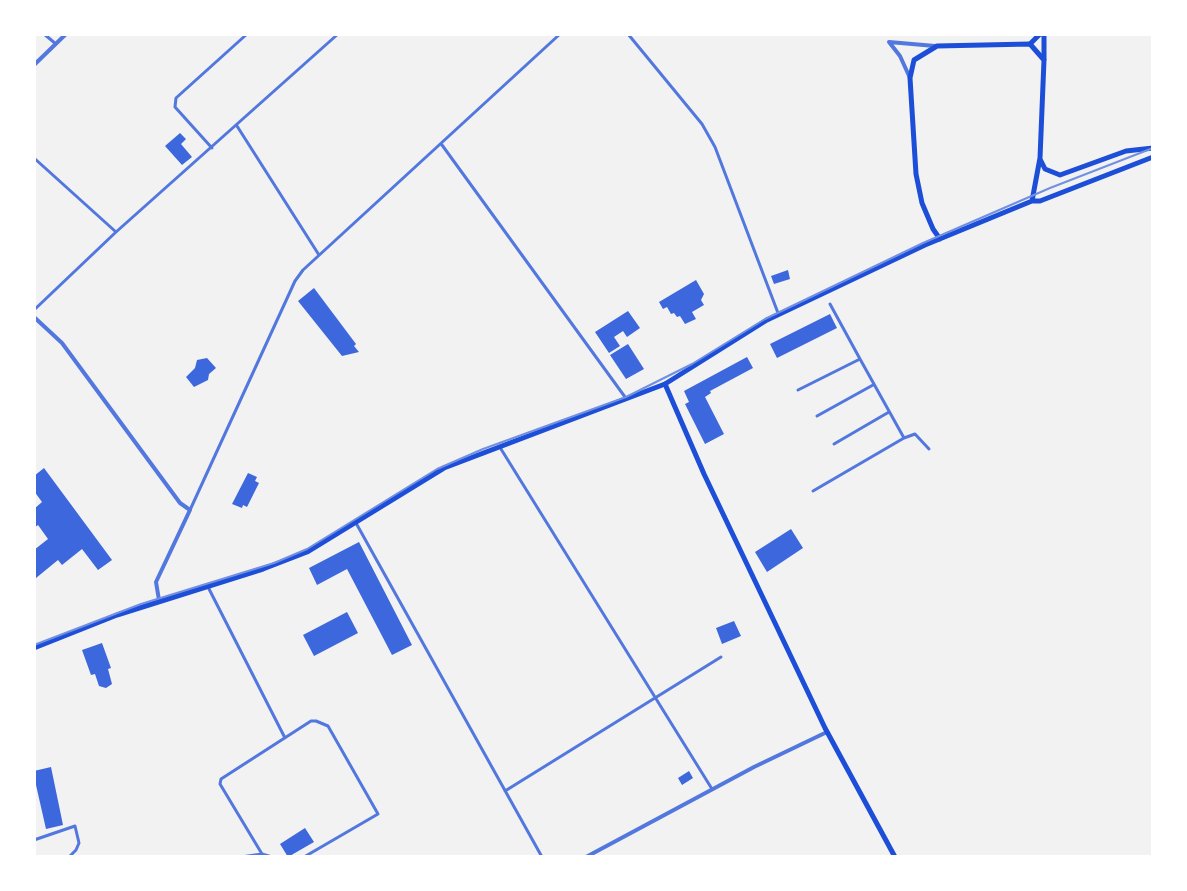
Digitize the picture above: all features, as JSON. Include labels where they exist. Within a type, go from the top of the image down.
[{"type":"main road","points":[[940,239],[922,203],[916,174],[910,78],[914,60],[937,46],[1030,44],[1042,34]]},
{"type":"main road","points":[[1032,201],[1040,158],[1044,60],[1042,34]]},
{"type":"main road","points":[[1030,44],[1044,60]]},
{"type":"main road","points":[[1040,158],[1045,169],[1060,175],[1126,151],[1153,148]]},
{"type":"main road","points":[[34,648],[159,600],[254,572],[307,552],[444,468],[665,384],[779,314],[940,239],[1032,201],[1040,201],[1153,157]]},
{"type":"main road","points":[[665,384],[696,457],[827,732],[895,857]]},
{"type":"street","points":[[44,34],[56,44]]},
{"type":"street","points":[[34,65],[66,34]]},
{"type":"street","points":[[212,148],[175,107],[176,98],[247,34]]},
{"type":"street","points":[[34,310],[116,232],[338,34]]},
{"type":"street","points":[[159,600],[156,582],[295,281],[319,255],[560,34]]},
{"type":"street","points":[[628,34],[702,124],[715,147],[779,314]]},
{"type":"street","points":[[910,78],[900,56],[889,42],[937,46]]},
{"type":"street","points":[[237,126],[319,255]]},
{"type":"street","points":[[442,145],[627,400]]},
{"type":"street","points":[[34,158],[116,232]]},
{"type":"street","points":[[830,304],[904,438]]},
{"type":"street","points":[[34,317],[62,343],[180,503],[190,510]]},
{"type":"street","points":[[798,390],[860,359]]},
{"type":"street","points":[[817,416],[873,385]]},
{"type":"street","points":[[834,444],[889,412]]},
{"type":"street","points":[[813,491],[915,434],[929,449]]},
{"type":"street","points":[[499,445],[713,789]]},
{"type":"street","points":[[356,523],[542,857]]},
{"type":"street","points":[[207,585],[285,738]]},
{"type":"street","points":[[505,791],[721,657]]},
{"type":"street","points":[[262,854],[220,784],[226,774],[311,721],[322,722],[328,726],[378,814],[304,857]]},
{"type":"street","points":[[586,857],[827,732]]},
{"type":"street","points":[[34,840],[75,826],[79,843],[69,857]]},
{"type":"street","points":[[241,857],[262,854],[272,857]]},
{"type":"building","points":[[180,133],[186,139],[181,144],[192,157],[182,165],[165,146]]},
{"type":"building","points":[[788,270],[790,279],[774,284],[771,276]]},
{"type":"building","points":[[696,280],[704,294],[701,300],[704,305],[692,312],[696,319],[685,324],[680,316],[671,314],[667,307],[663,309],[659,302]]},
{"type":"building","points":[[314,288],[359,352],[342,356],[298,301]]},
{"type":"building","points":[[628,311],[640,328],[627,337],[623,331],[614,337],[620,346],[609,353],[595,332]]},
{"type":"building","points":[[830,314],[837,328],[777,358],[770,344]]},
{"type":"building","points":[[628,344],[644,369],[626,379],[610,355]]},
{"type":"building","points":[[747,357],[753,368],[710,391],[705,397],[724,434],[705,444],[685,404],[689,402],[684,391]]},
{"type":"building","points":[[207,358],[216,368],[209,374],[208,380],[194,387],[186,377],[195,368],[197,360]]},
{"type":"building","points":[[44,468],[112,560],[98,570],[82,549],[62,565],[58,560],[36,578],[34,550],[48,539],[38,525],[34,528],[34,509],[42,502],[34,491],[34,476]]},
{"type":"building","points":[[248,473],[257,477],[255,481],[259,483],[247,507],[243,505],[242,508],[232,504]]},
{"type":"building","points":[[791,529],[803,548],[767,572],[755,552]]},
{"type":"building","points":[[359,542],[412,645],[392,655],[347,569],[317,585],[309,568]]},
{"type":"building","points":[[347,612],[358,633],[314,656],[303,635]]},
{"type":"building","points":[[734,621],[741,636],[722,644],[716,628]]},
{"type":"building","points":[[102,643],[111,668],[108,669],[112,684],[106,688],[99,686],[95,674],[91,675],[82,650]]},
{"type":"building","points":[[51,767],[63,825],[46,829],[34,785],[34,771]]},
{"type":"building","points":[[689,771],[693,778],[682,785],[678,778]]},
{"type":"building","points":[[305,828],[314,842],[288,857],[280,844]]},
{"type":"tram line","points":[[34,645],[141,604],[274,563],[307,549],[437,469],[626,397],[692,364],[765,319],[923,243],[1153,148]]}]
